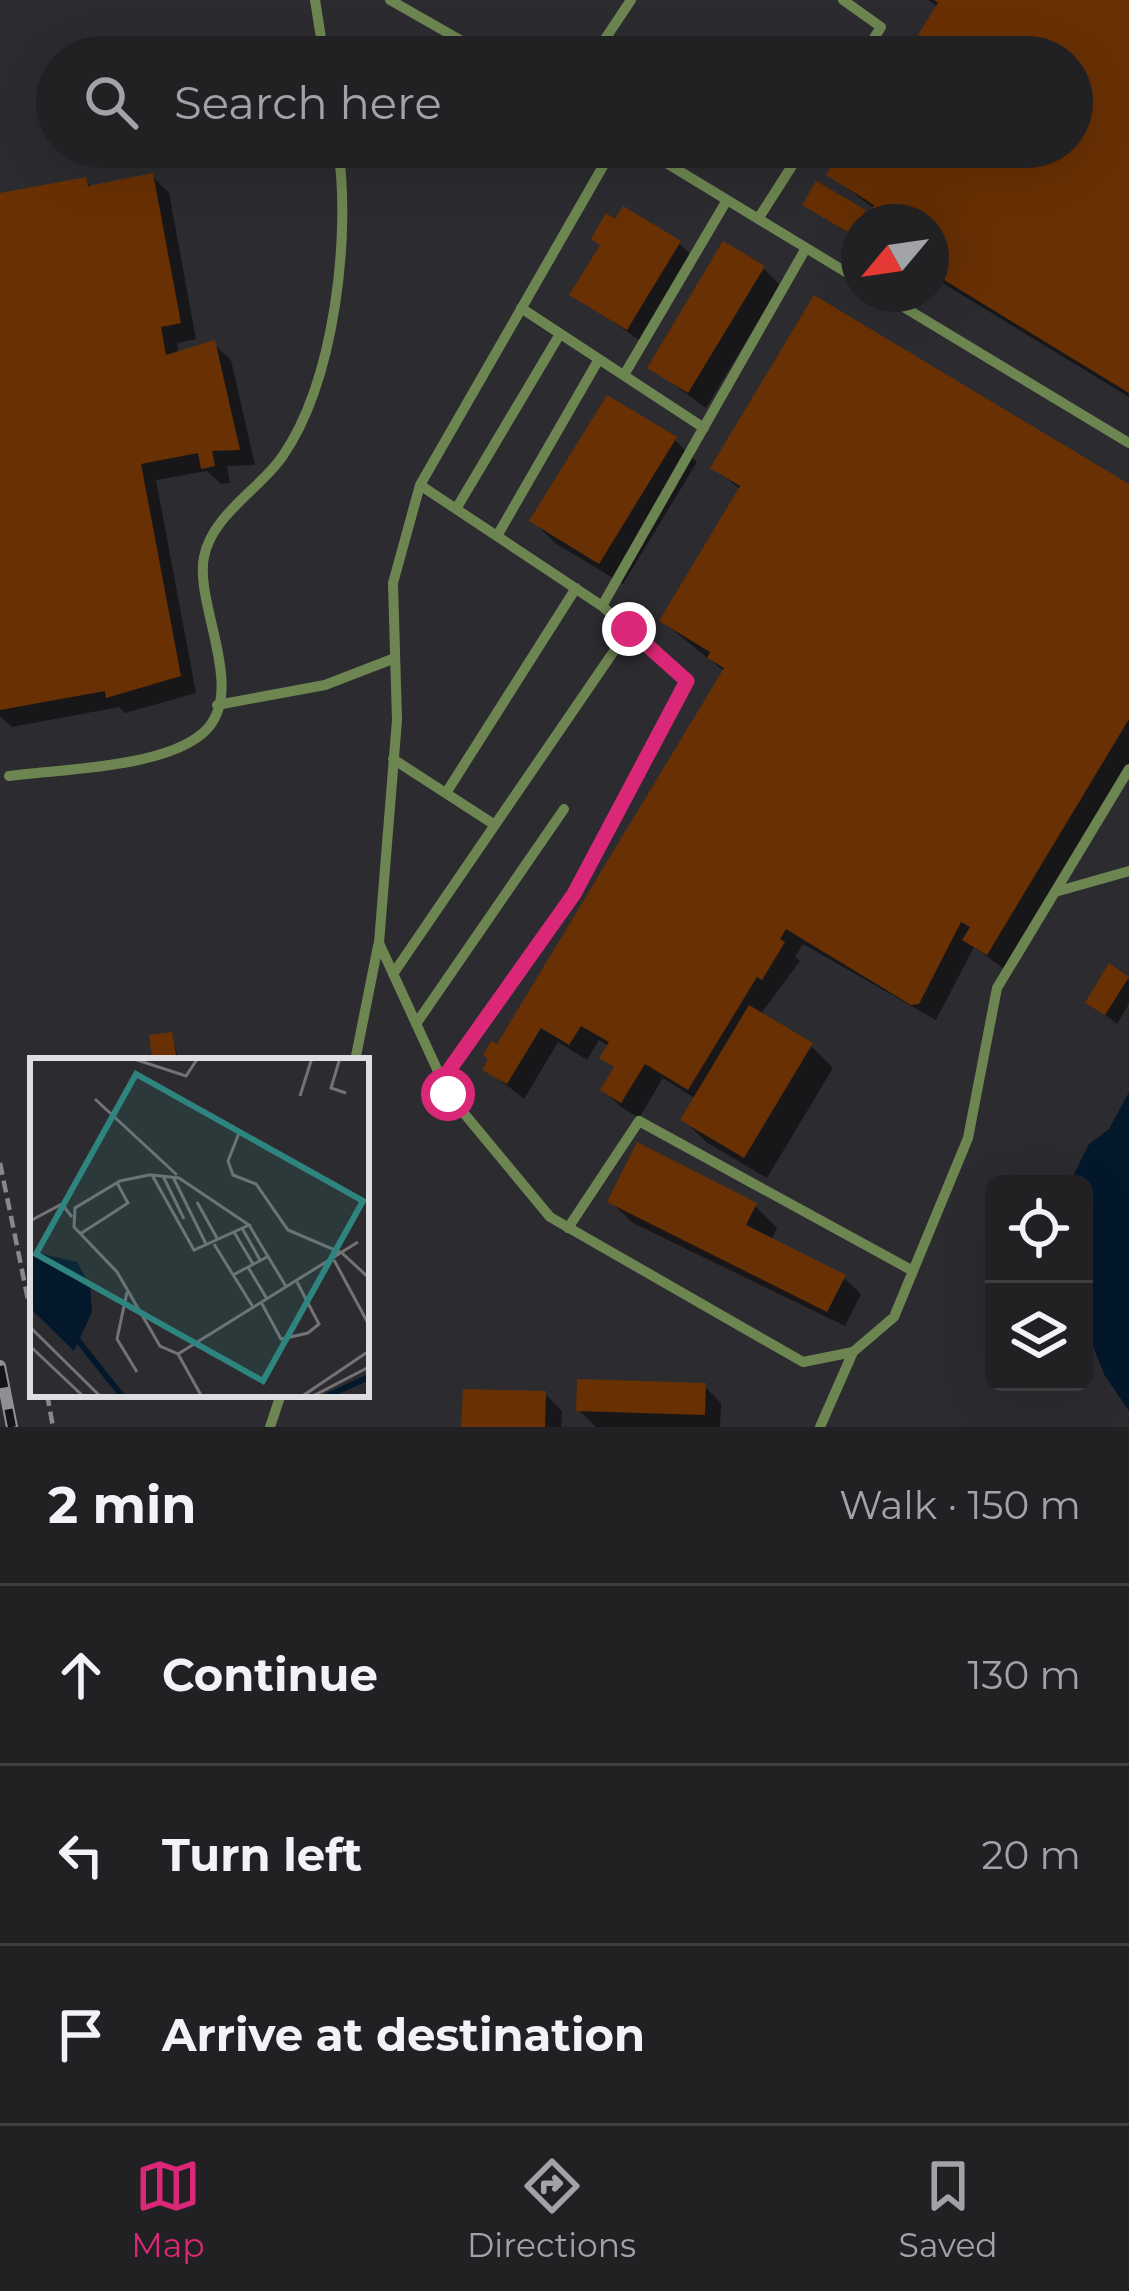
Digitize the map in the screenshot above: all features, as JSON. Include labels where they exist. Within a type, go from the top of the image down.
[{"type":"lane","points":[[315,0],[321,36]]},
{"type":"lane","points":[[390,0],[453,36]]},
{"type":"lane","points":[[607,36],[631,0]]},
{"type":"lane","points":[[843,0],[881,27],[875,36]]},
{"type":"lane","points":[[9,776],[168,754],[206,731],[222,691],[204,557],[230,512],[283,456],[317,379],[340,283],[341,168]]},
{"type":"lane","points":[[356,1058],[379,943],[394,759],[393,583],[419,485],[602,168]]},
{"type":"lane","points":[[675,168],[841,269]]},
{"type":"lane","points":[[758,219],[791,168]]},
{"type":"lane","points":[[624,376],[728,200]]},
{"type":"lane","points":[[602,606],[806,248]]},
{"type":"lane","points":[[521,308],[704,428]]},
{"type":"lane","points":[[912,312],[1129,443]]},
{"type":"lane","points":[[456,509],[560,334]]},
{"type":"lane","points":[[497,536],[599,359]]},
{"type":"lane","points":[[419,485],[602,606],[687,681],[574,894],[442,1080]]},
{"type":"lane","points":[[446,794],[576,588]]},
{"type":"lane","points":[[393,974],[629,629]]},
{"type":"lane","points":[[217,705],[326,686],[395,658]]},
{"type":"lane","points":[[394,759],[495,825]]},
{"type":"lane","points":[[820,1427],[853,1352],[894,1317],[968,1138],[997,988],[1129,769]]},
{"type":"lane","points":[[416,1024],[564,809]]},
{"type":"lane","points":[[1055,892],[1129,871]]},
{"type":"lane","points":[[379,943],[442,1080],[550,1217],[803,1362],[853,1352]]},
{"type":"lane","points":[[568,1228],[639,1121],[913,1271]]},
{"type":"lane","points":[[270,1427],[280,1397]]},
{"type":"path","points":[[0,1163],[30,1309]]},
{"type":"path","points":[[48,1397],[53,1427]]},
{"type":"water","points":[[1129,1092],[1129,1411],[1105,1376],[1093,1347],[1093,1175],[1074,1175],[1089,1144],[1109,1129]]},
{"type":"building","points":[[934,0],[1129,0],[1129,393],[949,283],[949,204],[872,204],[826,175],[830,168],[1093,168],[1093,36],[917,36],[938,3]]},
{"type":"building","points":[[153,173],[181,323],[161,327],[166,355],[215,340],[240,450],[212,451],[215,466],[201,469],[198,453],[141,464],[181,676],[106,698],[105,691],[0,710],[0,193],[86,177],[88,186]]},
{"type":"building","points":[[816,181],[856,204],[841,204],[841,228],[802,205]]},
{"type":"building","points":[[623,206],[681,241],[627,330],[569,295],[600,245],[591,239],[606,213],[615,219]]},
{"type":"building","points":[[723,241],[765,266],[688,393],[647,368]]},
{"type":"building","points":[[814,295],[1129,484],[1129,719],[987,955],[962,940],[970,927],[961,922],[919,1004],[911,1005],[786,929],[780,939],[785,942],[762,980],[757,977],[688,1090],[645,1064],[621,1103],[600,1090],[614,1067],[599,1058],[609,1042],[581,1026],[569,1045],[541,1028],[507,1084],[482,1070],[488,1059],[483,1055],[491,1041],[497,1044],[724,668],[707,658],[710,652],[659,621],[740,486],[710,468]]},
{"type":"building","points":[[607,395],[677,437],[599,564],[529,521]]},
{"type":"building","points":[[1109,963],[1129,977],[1105,1015],[1085,1003]]},
{"type":"building","points":[[749,1005],[813,1043],[744,1158],[680,1120]]},
{"type":"building","points":[[172,1032],[176,1055],[152,1058],[149,1035]]},
{"type":"building","points":[[637,1142],[757,1203],[746,1225],[846,1275],[827,1312],[607,1202]]},
{"type":"building","points":[[577,1379],[706,1383],[705,1415],[576,1411]]},
{"type":"building","points":[[463,1389],[546,1391],[545,1427],[461,1427]]},
{"type":"railway","points":[[0,1366],[12,1427]]},
{"type":"route","points":[[448,1094],[442,1080],[574,894],[687,681],[629,629]]}]
